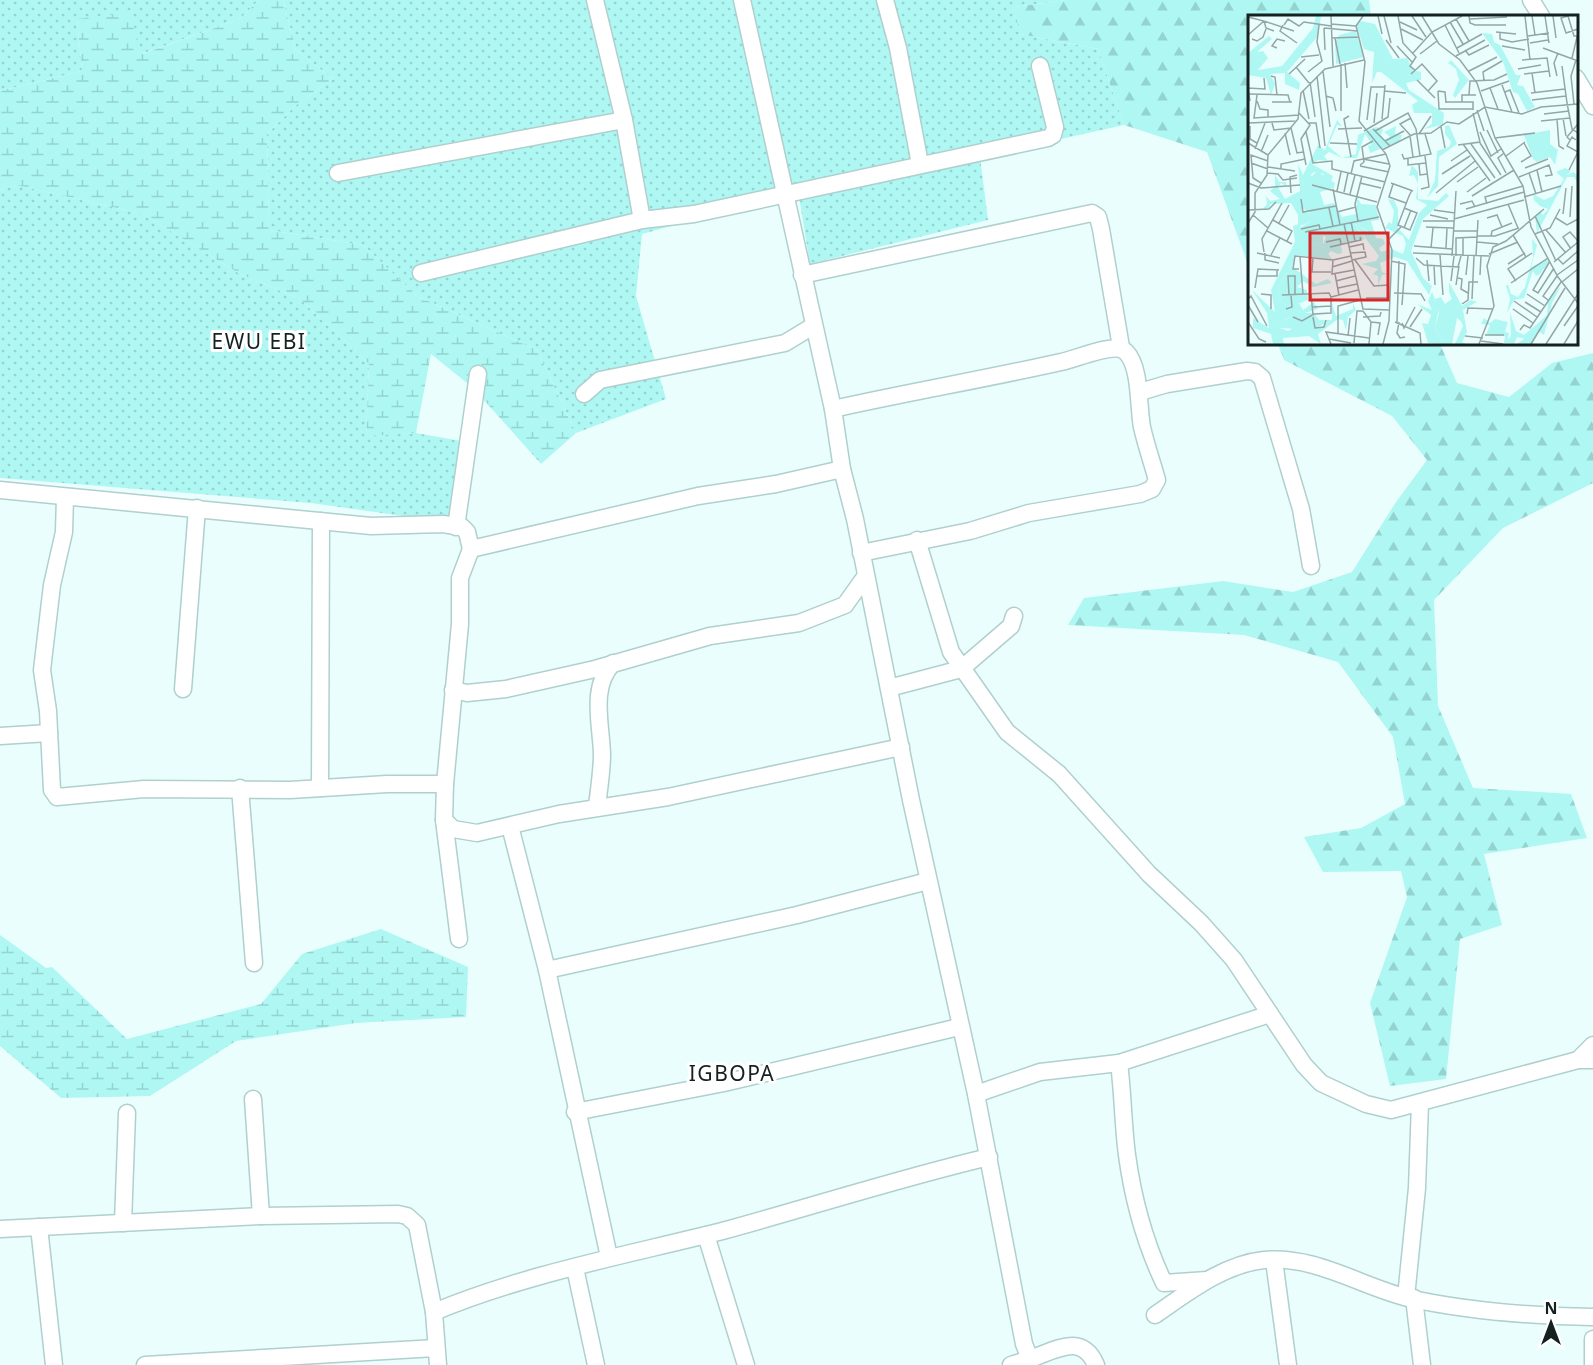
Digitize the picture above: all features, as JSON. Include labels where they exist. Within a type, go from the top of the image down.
[{"type":"street","points":[[595,0],[624,120],[642,220]]},
{"type":"street","points":[[742,0],[783,194],[833,409],[842,469],[928,881],[989,1157],[1021,1333],[1030,1359]]},
{"type":"street","points":[[885,0],[899,56],[920,164]]},
{"type":"street","points":[[1531,0],[1540,15]]},
{"type":"street","points":[[421,273],[642,220],[694,214],[1053,135],[1055,127],[1040,66]]},
{"type":"street","points":[[1578,81],[1593,106]]},
{"type":"street","points":[[338,173],[624,120]]},
{"type":"street","points":[[802,275],[1092,213],[1098,217],[1101,229],[1121,347],[1129,354],[1140,392],[1142,424],[1157,480],[1152,489],[1140,494],[1029,513],[970,531],[861,553]]},
{"type":"street","points":[[584,394],[600,380],[785,343],[813,326]]},
{"type":"street","points":[[833,409],[929,387],[1019,372],[1085,357],[1105,348],[1121,347]]},
{"type":"street","points":[[1133,369],[1144,377],[1167,384]]},
{"type":"street","points":[[1140,392],[1167,384],[1247,371],[1255,372],[1262,378],[1301,509],[1311,566]]},
{"type":"street","points":[[456,526],[478,374]]},
{"type":"street","points":[[471,549],[698,496],[776,484],[842,469]]},
{"type":"street","points":[[0,490],[371,526],[414,524],[456,526],[467,532],[471,549],[460,578],[460,624],[453,690],[451,740],[445,784],[444,820],[459,939]]},
{"type":"street","points":[[65,497],[64,532],[52,585],[42,669],[52,790],[57,797],[144,789],[320,788],[445,784]]},
{"type":"street","points":[[183,689],[197,508]]},
{"type":"street","points":[[320,788],[321,521]]},
{"type":"street","points":[[917,540],[943,634],[961,669],[1007,732],[1059,774],[1149,874],[1207,930],[1234,960],[1304,1065],[1330,1088],[1366,1104],[1391,1110],[1586,1060],[1593,1045]]},
{"type":"street","points":[[845,605],[865,576]]},
{"type":"street","points":[[453,690],[467,693],[506,689],[595,669],[710,636],[799,622],[845,605],[871,607]]},
{"type":"street","points":[[889,688],[961,669],[1011,626],[1014,616]]},
{"type":"street","points":[[597,806],[602,755],[600,688],[602,677],[614,662]]},
{"type":"street","points":[[0,736],[49,733]]},
{"type":"street","points":[[444,820],[453,829],[470,832],[510,826],[597,806],[668,797],[901,747]]},
{"type":"street","points":[[240,788],[254,963]]},
{"type":"street","points":[[510,826],[547,970],[575,1112],[609,1257]]},
{"type":"street","points":[[547,970],[797,915],[928,881]]},
{"type":"street","points":[[976,1094],[1040,1072],[1119,1063],[1270,1014]]},
{"type":"street","points":[[575,1112],[724,1083],[960,1027]]},
{"type":"street","points":[[1119,1063],[1127,1154],[1139,1215],[1152,1258],[1164,1283],[1209,1280]]},
{"type":"street","points":[[253,1099],[261,1216]]},
{"type":"street","points":[[1420,1103],[1410,1298],[1422,1365]]},
{"type":"street","points":[[123,1223],[127,1113]]},
{"type":"street","points":[[434,1312],[498,1287],[828,1203],[921,1174],[989,1157]]},
{"type":"street","points":[[0,1229],[261,1216],[407,1216],[417,1225],[434,1312],[438,1365]]},
{"type":"street","points":[[39,1227],[54,1365]]},
{"type":"street","points":[[706,1234],[746,1365]]},
{"type":"street","points":[[1274,1260],[1288,1365]]},
{"type":"street","points":[[1155,1315],[1209,1280],[1255,1262],[1274,1260],[1336,1271],[1375,1288],[1410,1298],[1550,1316],[1593,1317]]},
{"type":"street","points":[[575,1268],[596,1365]]},
{"type":"street","points":[[1593,1339],[1593,1364]]},
{"type":"street","points":[[1011,1365],[1073,1345],[1087,1351],[1096,1365]]},
{"type":"street","points":[[145,1365],[436,1347]]},
{"type":"green space","points":[[0,0],[259,0],[240,19],[141,54],[77,19],[82,71],[0,91]]},
{"type":"green space","points":[[259,0],[283,0],[296,50],[333,79],[295,106],[267,134],[269,230],[363,245],[417,296],[537,350],[576,433],[541,464],[473,388],[431,354],[416,433],[366,436],[369,364],[300,299],[240,274],[143,214],[16,185],[0,190],[0,91],[82,71],[77,19],[130,12],[142,54],[240,19]]},
{"type":"green space","points":[[283,0],[1066,0],[1015,7],[1020,34],[1098,49],[1124,125],[980,157],[988,220],[810,264],[798,191],[642,234],[636,296],[666,399],[576,433],[537,350],[417,296],[363,245],[269,230],[267,134],[295,106],[333,79],[296,50]]},
{"type":"green space","points":[[1066,0],[1369,0],[1371,15],[1248,15],[1248,264],[1207,152],[1124,125],[1098,49],[1020,34],[1014,7]]},
{"type":"green space","points":[[16,185],[143,214],[240,274],[300,299],[369,364],[366,435],[416,433],[467,442],[467,525],[311,503],[0,478],[0,190]]},
{"type":"green space","points":[[1278,345],[1440,345],[1457,383],[1509,397],[1552,363],[1593,353],[1593,483],[1503,528],[1434,600],[1438,706],[1473,788],[1571,794],[1587,838],[1484,854],[1502,925],[1460,939],[1446,1079],[1390,1086],[1370,1003],[1407,897],[1401,871],[1323,872],[1304,837],[1361,828],[1405,804],[1393,737],[1338,662],[1244,635],[1068,625],[1084,598],[1223,581],[1293,592],[1352,572],[1396,502],[1427,460],[1392,416],[1284,360]]},
{"type":"green space","points":[[381,929],[468,967],[466,1017],[356,1023],[236,1041],[150,1096],[61,1098],[0,1046],[0,935],[46,968],[52,967],[127,1039],[261,1004],[302,954]]},
{"type":"district","name":"EWU EBI","points":[[259,341]]},
{"type":"district","name":"IGBOPA","points":[[732,1073]]}]
